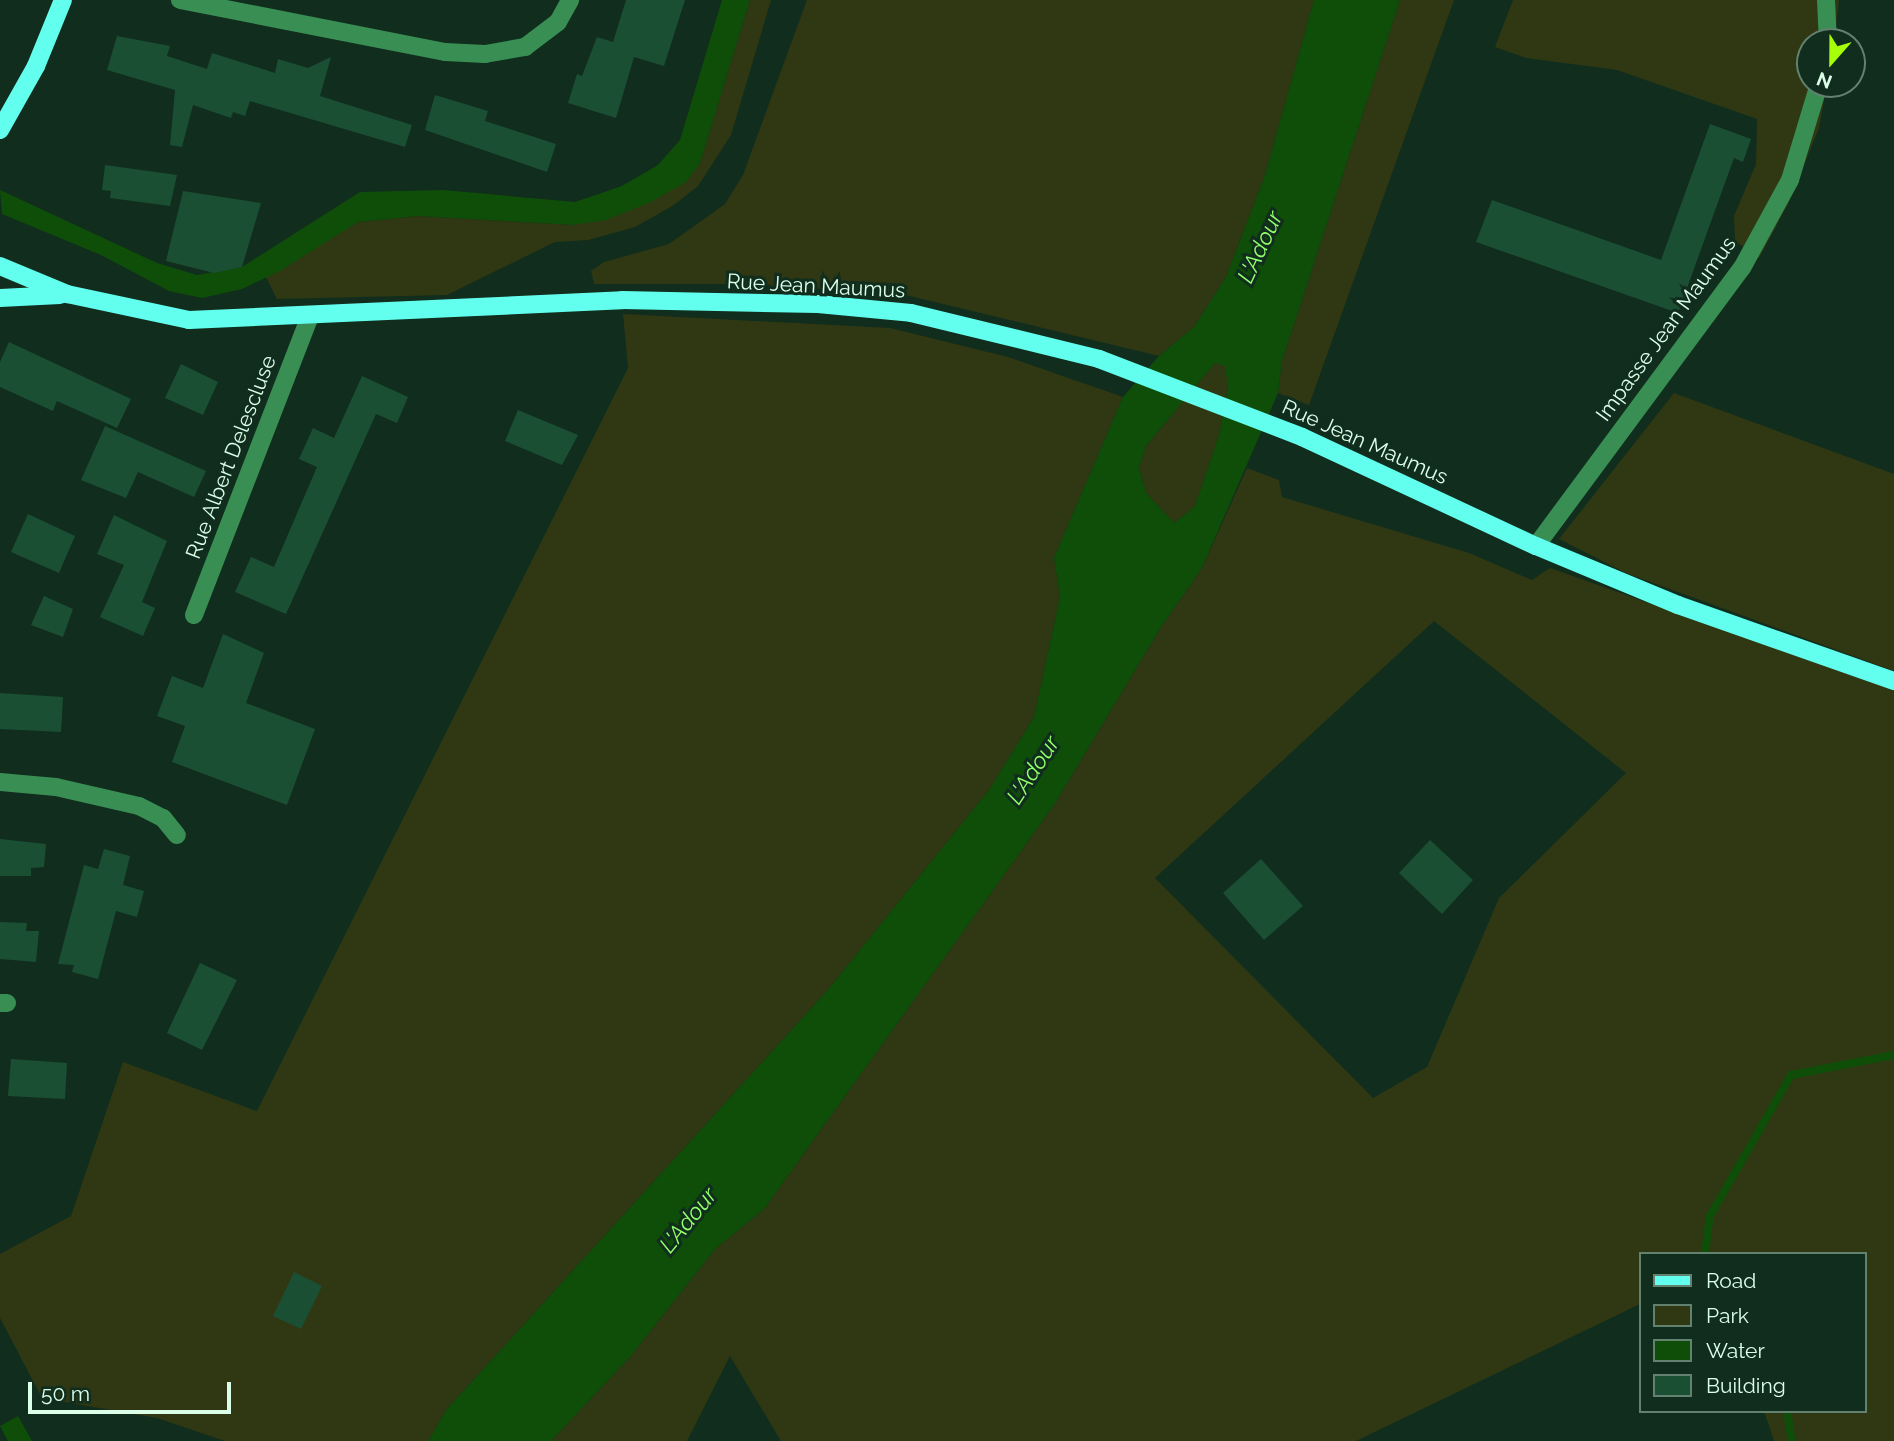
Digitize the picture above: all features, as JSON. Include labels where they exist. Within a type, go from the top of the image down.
[{"type":"main road","points":[[0,130],[40,57],[63,0]]},
{"type":"main road","points":[[0,266],[67,295]]},
{"type":"main road","points":[[0,298],[67,295]]},
{"type":"main road","name":"Rue Jean Maumus","points":[[67,295],[190,320],[622,300],[818,304],[911,313],[1099,359],[1302,437],[1536,546],[1678,605],[1894,681]]},
{"type":"street","points":[[180,0],[445,52],[485,54],[525,47],[558,22],[570,0]]},
{"type":"street","points":[[1826,0],[1827,28]]},
{"type":"street","name":"Impasse Jean Maumus","points":[[1536,546],[1742,268],[1790,180],[1815,98]]},
{"type":"street","name":"Rue Albert Delescluse","points":[[194,615],[310,316]]},
{"type":"street","points":[[0,782],[56,787],[139,806],[163,818],[177,835]]},
{"type":"green space","points":[[750,0],[771,0],[731,135],[698,186],[674,205],[635,227],[588,240],[555,242],[447,295],[277,299],[266,277],[358,222],[418,216],[573,225],[700,163]]},
{"type":"green space","points":[[807,0],[1314,0],[1265,175],[1226,277],[1194,327],[1159,356],[897,293],[729,284],[594,284],[591,271],[604,262],[669,244],[725,204],[743,175]]},
{"type":"green space","points":[[1400,0],[1454,0],[1309,405],[1278,393],[1282,361]]},
{"type":"green space","points":[[1513,0],[1839,0],[1836,28],[1796,28],[1796,98],[1824,98],[1819,128],[1788,204],[1759,258],[1735,241],[1734,216],[1756,164],[1757,119],[1617,70],[1526,58],[1495,47]]},
{"type":"green space","points":[[623,314],[890,328],[1008,357],[1123,397],[1054,558],[1060,597],[1034,717],[989,790],[826,992],[447,1409],[428,1441],[225,1441],[157,1418],[42,1398],[0,1318],[0,1254],[71,1216],[123,1062],[257,1111],[628,368]]},
{"type":"green space","points":[[1215,363],[1226,366],[1228,386],[1220,432],[1195,506],[1174,523],[1146,493],[1139,468],[1146,446]]},
{"type":"green space","points":[[1674,393],[1894,474],[1894,671],[1626,573],[1559,539]]},
{"type":"green space","points":[[1247,468],[1279,480],[1282,497],[1469,553],[1532,580],[1550,568],[1894,690],[1894,1441],[1774,1441],[1765,1413],[1866,1413],[1866,1252],[1638,1252],[1638,1305],[1356,1441],[781,1441],[730,1356],[687,1441],[551,1441],[630,1357],[715,1249],[764,1209],[1054,805],[1161,627],[1202,568]],"holes":[[[1434,621],[1626,773],[1499,898],[1427,1067],[1373,1098],[1155,878]]]},
{"type":"water","points":[[722,0],[750,0],[700,163],[686,182],[649,203],[606,220],[573,225],[418,216],[358,222],[280,271],[242,289],[202,298],[169,291],[101,255],[2,214],[0,190],[157,263],[197,275],[242,267],[360,192],[443,190],[575,202],[622,186],[658,165],[680,140]]},
{"type":"water","name":"L'Adour","points":[[1314,0],[1400,0],[1282,361],[1278,393],[1202,568],[1161,627],[1054,805],[764,1209],[715,1249],[630,1357],[551,1441],[428,1441],[447,1409],[826,992],[989,790],[1034,717],[1060,597],[1054,558],[1123,397],[1159,356],[1194,327],[1226,277],[1265,175]],"holes":[[[1215,363],[1225,366],[1228,386],[1220,432],[1195,506],[1174,523],[1146,493],[1139,468],[1146,446]]]},
{"type":"water","points":[[18,1416],[32,1441],[8,1441],[0,1426]]},
{"type":"building","points":[[626,0],[685,0],[664,66],[634,57],[616,118],[568,103],[577,74],[582,76],[597,37],[613,42]]},
{"type":"building","points":[[117,36],[170,46],[167,56],[207,69],[212,53],[275,73],[278,59],[308,68],[331,57],[320,96],[412,125],[405,147],[250,101],[245,116],[233,112],[231,118],[193,105],[182,147],[170,145],[175,90],[107,70]]},
{"type":"building","points":[[435,95],[488,111],[485,121],[556,144],[547,172],[425,130]]},
{"type":"building","points":[[1710,124],[1751,139],[1743,162],[1734,158],[1678,313],[1476,242],[1492,200],[1661,260]]},
{"type":"building","points":[[105,165],[177,175],[170,206],[110,198],[111,191],[102,190]]},
{"type":"building","points":[[183,191],[261,203],[242,267],[214,273],[166,261]]},
{"type":"building","points":[[9,342],[131,399],[117,428],[57,401],[53,411],[0,387],[0,362]]},
{"type":"building","points":[[181,364],[218,382],[203,415],[165,398]]},
{"type":"building","points":[[362,376],[408,397],[397,423],[376,414],[286,614],[235,592],[251,557],[274,567],[317,467],[299,459],[313,428],[334,438]]},
{"type":"building","points":[[518,410],[578,435],[562,465],[505,441]]},
{"type":"building","points":[[105,426],[206,471],[194,497],[138,472],[126,498],[81,480]]},
{"type":"building","points":[[28,514],[75,536],[59,573],[11,552]]},
{"type":"building","points":[[114,515],[167,541],[142,602],[155,608],[143,636],[100,617],[124,565],[97,554]]},
{"type":"building","points":[[44,596],[73,609],[63,637],[31,625]]},
{"type":"building","points":[[223,634],[264,653],[246,703],[315,729],[287,805],[172,762],[185,726],[157,716],[172,676],[203,688]]},
{"type":"building","points":[[0,693],[63,697],[61,732],[0,729]]},
{"type":"building","points":[[0,839],[46,844],[44,867],[31,868],[31,876],[0,876]]},
{"type":"building","points":[[1430,840],[1473,880],[1442,914],[1399,873]]},
{"type":"building","points":[[104,849],[130,856],[123,885],[144,891],[137,917],[116,911],[98,979],[72,972],[74,965],[58,964],[84,865],[98,869]]},
{"type":"building","points":[[1261,859],[1303,906],[1264,940],[1223,893]]},
{"type":"building","points":[[0,922],[27,923],[26,931],[39,931],[36,962],[0,959]]},
{"type":"building","points":[[200,963],[237,980],[202,1050],[167,1033]]},
{"type":"building","points":[[11,1059],[67,1063],[65,1099],[8,1096]]},
{"type":"building","points":[[294,1272],[322,1286],[301,1329],[273,1316]]},
{"type":"waterway","points":[[1705,1252],[1710,1216],[1791,1075],[1894,1055]]},
{"type":"waterway","points":[[1787,1413],[1792,1441]]}]
